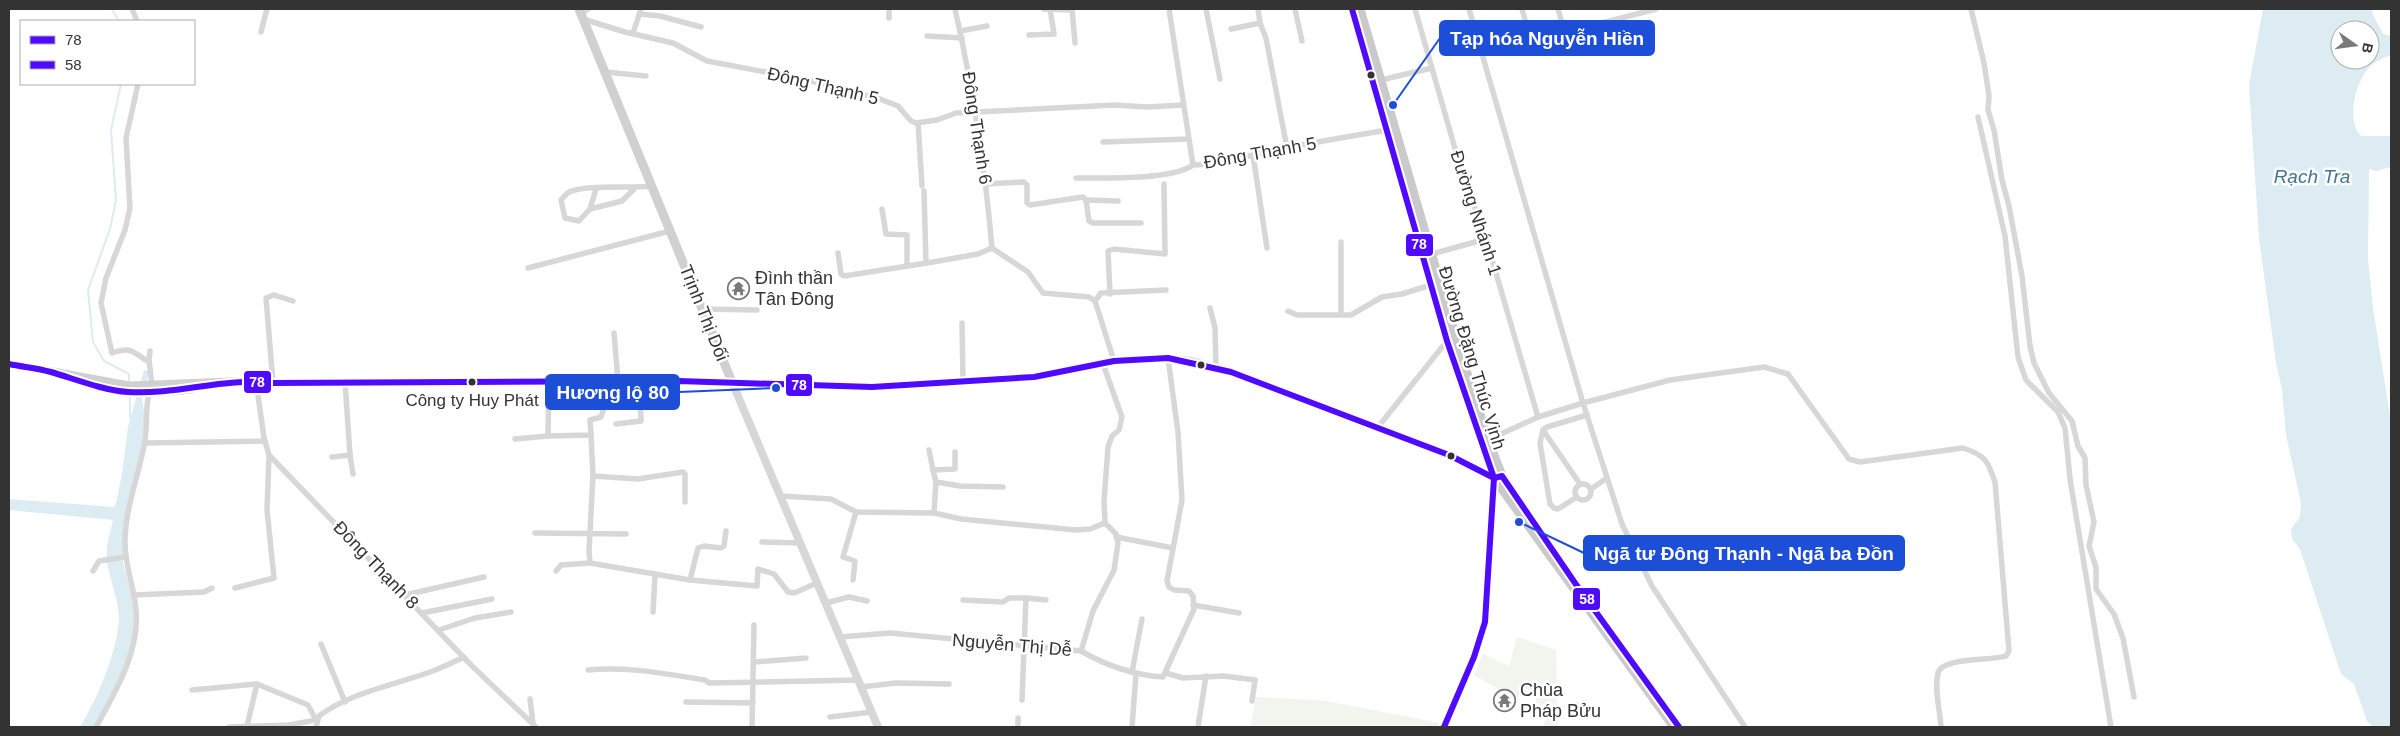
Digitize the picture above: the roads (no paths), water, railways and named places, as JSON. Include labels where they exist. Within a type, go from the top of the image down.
[{"type":"main road","name":"Đường Đặng Thúc Vịnh","points":[[1352,9],[1447,341],[1498,477],[1674,727]]},
{"type":"main road","name":"Đường Đặng Thúc Vịnh","points":[[1360,9],[1498,477],[1680,727]]},
{"type":"main road","name":"Trịnh Thị Dối","points":[[583,12],[605,72],[732,382]]},
{"type":"main road","points":[[9,364],[109,386],[149,389],[256,381],[273,383],[640,381],[872,387],[1034,377],[1114,361],[1168,358],[1216,368],[1378,427],[1498,477]]},
{"type":"street","points":[[262,32],[267,9]]},
{"type":"street","points":[[889,9],[889,18]]},
{"type":"street","name":"Đông Thạnh 6","points":[[955,9],[969,71],[986,184],[992,248]]},
{"type":"street","points":[[1044,9],[1072,9],[1075,43]]},
{"type":"street","points":[[1029,35],[1054,34],[1050,9]]},
{"type":"street","name":"Đông Thạnh 5","points":[[1169,9],[1193,165],[1387,130]]},
{"type":"street","points":[[1206,9],[1220,79]]},
{"type":"street","points":[[1258,9],[1260,23],[1266,38],[1287,148]]},
{"type":"street","points":[[1296,9],[1302,41]]},
{"type":"street","name":"Đường Nhánh 1","points":[[1415,9],[1460,166],[1486,239],[1538,417]]},
{"type":"street","points":[[1469,9],[1583,403],[1622,524],[1652,586],[1745,727]]},
{"type":"street","points":[[1522,9],[1531,42]]},
{"type":"street","points":[[1558,9],[1565,33]]},
{"type":"street","points":[[1482,54],[1656,9]]},
{"type":"street","points":[[1971,9],[1984,63],[1988,110],[1994,130],[2002,180],[2012,223],[2030,346],[2034,362],[2049,393],[2067,412],[2072,421],[2078,446],[2085,458],[2086,485],[2094,522],[2089,546],[2096,567],[2094,576],[2096,589],[2114,614],[2123,638],[2134,697]]},
{"type":"street","points":[[633,34],[640,11],[701,27]]},
{"type":"street","name":"Đông Thạnh 5","points":[[583,12],[633,34],[673,43],[707,61],[808,80],[880,99],[898,106],[911,121],[918,123]]},
{"type":"street","points":[[1231,29],[1260,23]]},
{"type":"street","points":[[960,31],[987,26]]},
{"type":"street","points":[[927,36],[962,38]]},
{"type":"street","points":[[1381,80],[1432,68]]},
{"type":"street","points":[[605,72],[646,76]]},
{"type":"street","points":[[138,85],[126,138],[130,208],[125,230],[106,278],[101,303],[112,353],[128,349],[134,350],[149,362]]},
{"type":"street","points":[[926,263],[918,123],[956,113],[1115,105],[1147,107],[1183,104]]},
{"type":"street","points":[[1978,117],[2005,236],[2018,357],[2026,380],[2058,412],[2065,428],[2070,479],[2111,727]]},
{"type":"street","points":[[1104,142],[1188,139]]},
{"type":"street","points":[[1253,155],[1267,248]]},
{"type":"street","points":[[1076,178],[1140,177],[1186,170],[1193,165]]},
{"type":"street","points":[[986,184],[1024,182],[1027,184],[1027,203],[1030,205],[1083,197],[1086,200],[1118,201]]},
{"type":"street","points":[[1110,294],[1108,251],[1114,249],[1166,254],[1164,184]]},
{"type":"street","points":[[596,189],[590,209],[579,220],[565,218],[560,200],[570,192],[596,189],[634,189],[652,186]]},
{"type":"street","points":[[590,209],[622,201],[634,189]]},
{"type":"street","points":[[1086,200],[1089,221],[1093,223],[1141,223]]},
{"type":"street","points":[[882,209],[886,234],[907,235],[907,265]]},
{"type":"street","points":[[528,268],[670,231]]},
{"type":"street","points":[[1432,254],[1486,239]]},
{"type":"street","points":[[1341,242],[1341,314]]},
{"type":"street","points":[[838,253],[843,275],[978,254],[992,248],[1028,272],[1043,293],[1090,297],[1095,301],[1114,361]]},
{"type":"street","points":[[1288,311],[1296,315],[1351,315],[1382,297],[1402,294],[1431,285]]},
{"type":"street","points":[[1095,301],[1101,293],[1166,290]]},
{"type":"street","points":[[273,383],[266,298],[274,295],[293,301]]},
{"type":"street","points":[[1210,308],[1215,328],[1216,368]]},
{"type":"street","points":[[702,309],[757,310]]},
{"type":"street","points":[[962,324],[963,382]]},
{"type":"street","points":[[614,333],[618,381]]},
{"type":"street","points":[[1378,427],[1447,341]]},
{"type":"street","points":[[96,727],[128,665],[135,639],[136,610],[134,595],[124,557],[129,502],[145,443],[150,351]]},
{"type":"street","points":[[1168,358],[1178,432],[1182,500],[1167,581],[1169,587],[1174,590],[1188,591],[1193,596],[1193,605],[1184,634],[1174,649],[1166,673],[1183,678],[1206,676],[1255,680],[1252,701]]},
{"type":"street","points":[[1081,651],[1093,611],[1114,570],[1118,543],[1111,528],[1105,523],[1104,502],[1108,447],[1112,436],[1119,430],[1122,417],[1103,364]]},
{"type":"street","points":[[1488,440],[1538,417],[1670,380],[1770,368],[1788,374],[1849,459],[1860,462],[1963,448],[1978,453],[1989,463],[1995,482],[2009,651],[2006,656],[1997,659],[1952,662],[1942,666],[1938,673],[1937,685],[1941,727]]},
{"type":"street","name":"Đông Thạnh 8","points":[[256,381],[265,441],[269,455],[464,657],[534,726]]},
{"type":"street","points":[[590,563],[593,476],[590,420],[601,417],[604,408],[602,381]]},
{"type":"street","points":[[616,424],[642,421],[640,381]]},
{"type":"street","points":[[346,382],[350,455],[353,474]]},
{"type":"street","points":[[548,436],[549,382]]},
{"type":"street","name":"Trịnh Thị Dối","points":[[732,382],[782,496],[878,727]]},
{"type":"street","points":[[1543,430],[1587,415]]},
{"type":"street","points":[[1543,430],[1580,484],[1585,484],[1591,489]]},
{"type":"street","points":[[1543,430],[1540,443],[1548,501],[1554,508],[1558,509],[1577,497]]},
{"type":"street","points":[[515,439],[591,435]]},
{"type":"street","points":[[145,443],[265,441]]},
{"type":"street","points":[[929,450],[936,482],[934,513]]},
{"type":"street","points":[[933,470],[955,469],[955,452]]},
{"type":"street","points":[[235,588],[274,578],[267,510],[269,455]]},
{"type":"street","points":[[332,457],[350,455]]},
{"type":"street","points":[[593,476],[638,479],[683,472],[685,474],[685,502]]},
{"type":"street","points":[[1444,727],[1474,657],[1485,622],[1498,477]]},
{"type":"street","points":[[1577,497],[1584,500],[1589,498],[1591,489],[1607,478]]},
{"type":"street","points":[[936,482],[960,486],[1003,487]]},
{"type":"street","points":[[1577,497],[1575,490],[1580,484]]},
{"type":"street","points":[[782,496],[831,498],[856,512],[934,513],[961,519],[1076,530],[1090,529],[1105,523]]},
{"type":"street","points":[[853,580],[855,561],[843,557],[856,512]]},
{"type":"street","points":[[690,580],[698,548],[704,546],[721,548],[724,546],[726,531]]},
{"type":"street","points":[[535,533],[626,534]]},
{"type":"street","points":[[1116,537],[1173,548]]},
{"type":"street","points":[[762,542],[801,543]]},
{"type":"street","points":[[93,571],[99,561],[124,557]]},
{"type":"street","points":[[556,571],[561,565],[590,563],[690,580],[758,586],[758,569],[774,574],[788,592],[794,593],[817,583]]},
{"type":"street","points":[[653,612],[655,575]]},
{"type":"street","points":[[405,595],[484,577]]},
{"type":"street","points":[[134,595],[204,592],[212,588]]},
{"type":"street","points":[[826,603],[849,597],[867,601]]},
{"type":"street","points":[[963,600],[1002,602],[1009,598],[1046,600]]},
{"type":"street","points":[[1022,700],[1026,598]]},
{"type":"street","points":[[422,613],[492,599]]},
{"type":"street","points":[[1193,605],[1238,613]]},
{"type":"street","points":[[439,630],[474,618],[511,612]]},
{"type":"street","points":[[1132,727],[1134,673],[1142,619]]},
{"type":"street","points":[[752,727],[754,625]]},
{"type":"street","name":"Nguyễn Thị Dễ","points":[[840,637],[890,634],[1081,651],[1102,663],[1134,673],[1163,677],[1166,673]]},
{"type":"street","points":[[321,644],[345,702]]},
{"type":"street","points":[[229,727],[288,724],[316,720],[328,708],[434,671],[464,657]]},
{"type":"street","points":[[754,662],[806,658]]},
{"type":"street","points":[[588,670],[650,672],[705,680],[709,684],[949,684]]},
{"type":"street","points":[[1198,727],[1206,676]]},
{"type":"street","points":[[247,726],[257,684]]},
{"type":"street","points":[[192,690],[257,684],[308,705],[316,720],[316,727]]},
{"type":"street","points":[[530,699],[534,726]]},
{"type":"street","points":[[686,702],[753,703]]},
{"type":"street","points":[[830,717],[872,712]]},
{"type":"street","points":[[1018,718],[1018,727]]},
{"type":"water","name":"Rạch Tra","points":[[2263,9],[2372,9],[2376,20],[2330,20],[2330,70],[2367,70],[2359,83],[2354,102],[2353,112],[2356,130],[2361,136],[2391,136],[2391,167],[2376,171],[2369,169],[2368,259],[2373,308],[2391,423],[2391,727],[2373,727],[2367,721],[2354,684],[2341,674],[2300,549],[2292,539],[2291,529],[2300,517],[2301,503],[2286,435],[2282,389],[2276,363],[2259,238],[2249,85]]},
{"type":"water","name":"Rạch Tra","points":[[2380,28],[2383,34],[2391,36],[2391,55],[2381,59]]},
{"type":"water","points":[[144,370],[149,372],[142,400],[146,421],[123,545],[123,563],[132,596],[135,623],[126,668],[105,705],[97,725],[95,727],[80,727],[105,675],[117,632],[119,612],[108,569],[107,557],[108,541],[113,520],[9,510],[9,499],[115,507],[122,474],[128,427]]},
{"type":"waterway","points":[[112,9],[118,20]]},
{"type":"waterway","points":[[121,85],[111,130],[116,200],[110,229],[88,290],[93,342],[104,361],[129,374],[129,383]]},
{"type":"waterway","points":[[130,395],[130,418]]},
{"type":"place","name":"Tạp hóa Nguyễn Hiền","points":[[1393,105]]},
{"type":"place","name":"Đình thần Tân Đông","points":[[739,288]]},
{"type":"place","name":"Công ty Huy Phát","points":[[472,382]]},
{"type":"place","name":"Hương lộ 80","points":[[776,388]]},
{"type":"place","name":"Ngã tư Đông Thạnh - Ngã ba Đồn","points":[[1519,522]]},
{"type":"place","name":"Chùa Pháp Bửu","points":[[1504,700]]}]
